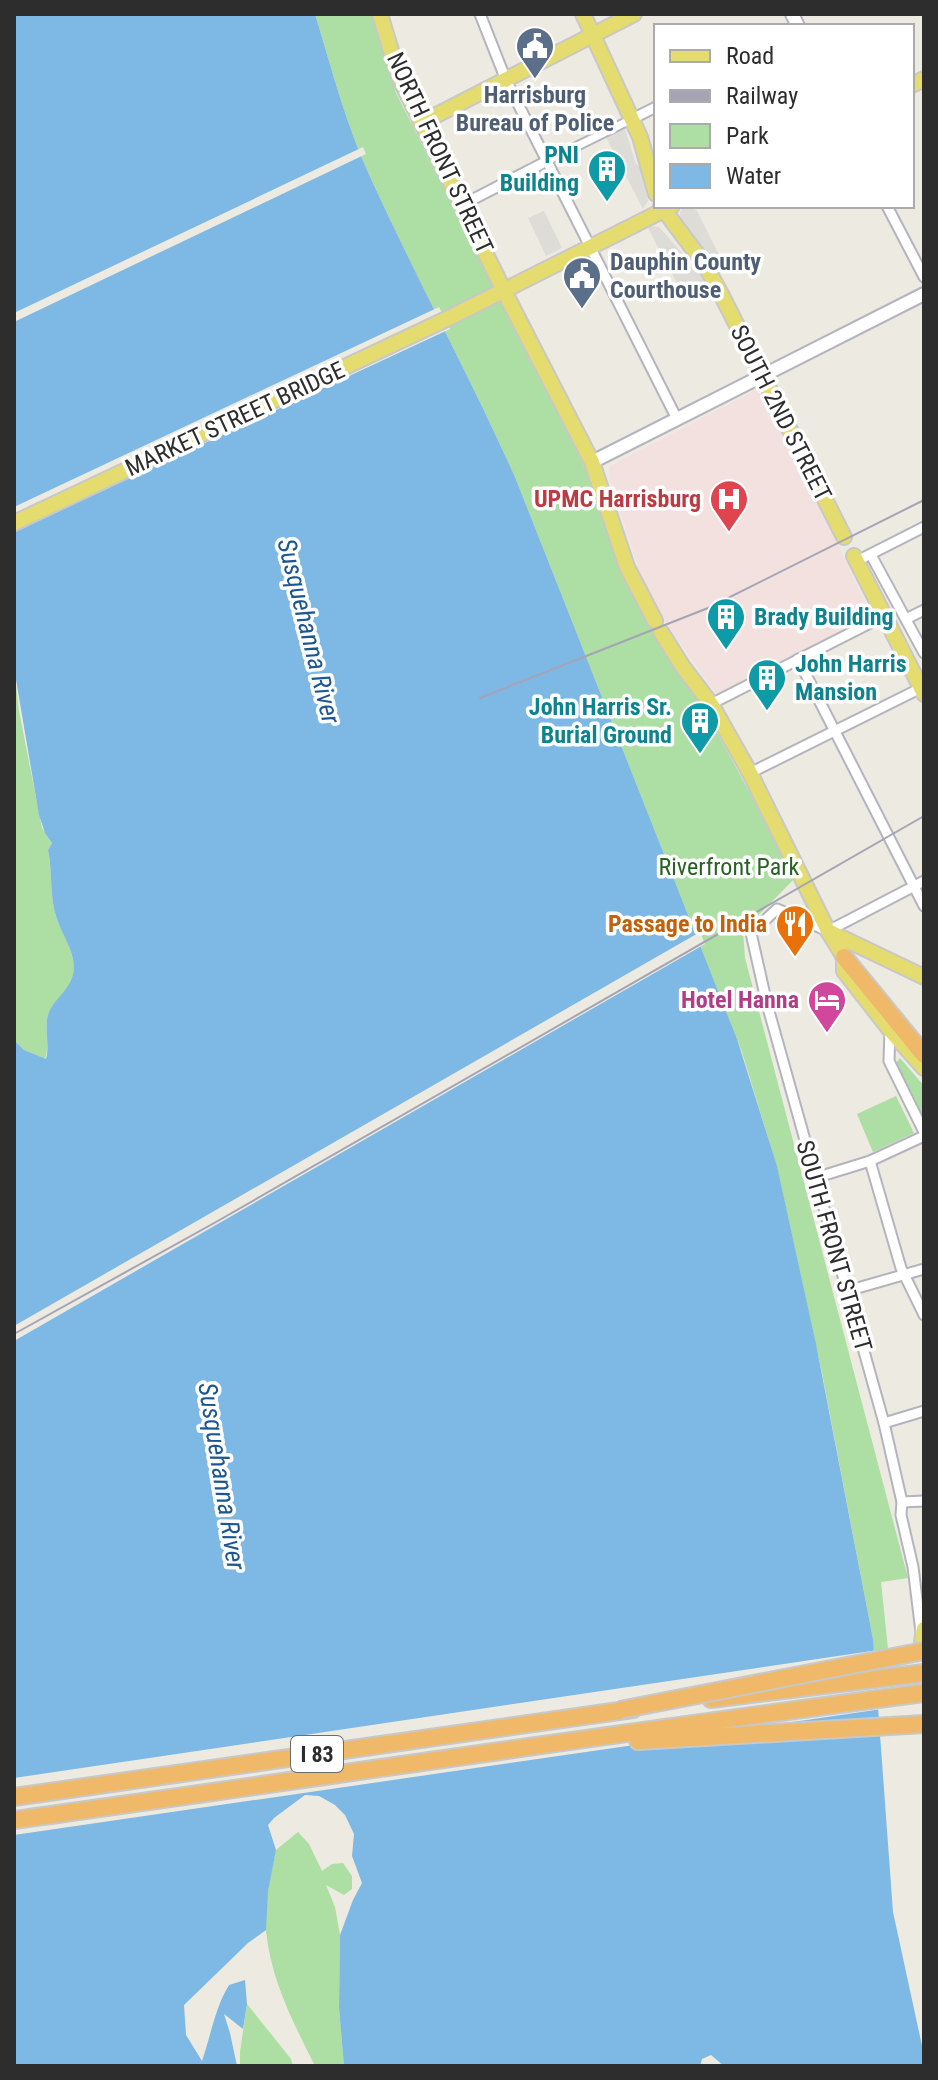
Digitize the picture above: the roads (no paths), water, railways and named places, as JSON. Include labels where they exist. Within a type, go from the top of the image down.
[{"type":"highway","points":[[844,957],[924,1055]]},
{"type":"highway","points":[[620,1710],[883,1661],[923,1640]]},
{"type":"highway","name":"I 83","points":[[14,1797],[620,1710],[924,1673]]},
{"type":"highway","name":"I 83","points":[[14,1820],[924,1693]]},
{"type":"highway","points":[[537,1748],[924,1724]]},
{"type":"main road","name":"NORTH FRONT STREET","points":[[380,14],[399,77],[504,291]]},
{"type":"main road","points":[[583,14],[640,137],[654,187]]},
{"type":"main road","points":[[421,123],[634,14]]},
{"type":"main road","name":"MARKET STREET BRIDGE","points":[[14,523],[455,315],[591,249],[665,208]]},
{"type":"main road","name":"SOUTH 2ND STREET","points":[[665,208],[705,265],[844,537]]},
{"type":"main road","points":[[504,291],[592,462],[627,567],[658,626],[711,704],[750,773],[828,931],[844,957],[844,971],[924,1068]]},
{"type":"main road","points":[[592,462],[924,294]]},
{"type":"main road","points":[[860,557],[884,616],[923,690]]},
{"type":"main road","points":[[828,931],[924,977]]},
{"type":"street","points":[[480,14],[506,80],[677,419]]},
{"type":"street","points":[[462,205],[654,108]]},
{"type":"street","points":[[888,208],[924,277]]},
{"type":"street","points":[[924,527],[860,557],[906,619],[924,653]]},
{"type":"street","points":[[906,619],[924,610]]},
{"type":"street","points":[[711,704],[884,616]]},
{"type":"street","points":[[798,659],[919,884],[924,906]]},
{"type":"street","points":[[750,773],[923,690]]},
{"type":"street","points":[[828,931],[919,884]]},
{"type":"street","name":"SOUTH FRONT STREET","points":[[828,931],[777,909],[751,933],[760,980],[884,1423],[902,1502],[901,1515],[913,1567],[923,1640]]},
{"type":"street","points":[[815,1178],[870,1161],[924,1134],[889,1061],[890,1030]]},
{"type":"street","points":[[870,1161],[901,1268],[924,1315]]},
{"type":"street","points":[[847,1291],[924,1269]]},
{"type":"street","points":[[884,1423],[924,1411]]},
{"type":"street","points":[[902,1502],[924,1501]]},
{"type":"water","name":"Susquehanna River","points":[[14,14],[315,14],[340,99],[363,161],[515,477],[737,1039],[777,1166],[816,1344],[873,1639],[893,1912],[924,2066],[724,2066],[711,2055],[702,2059],[700,2066],[344,2066],[339,2008],[340,1935],[362,1883],[352,1856],[354,1834],[345,1815],[319,1796],[305,1795],[268,1825],[276,1850],[268,1891],[266,1930],[248,1943],[184,2005],[186,2035],[202,2061],[224,1994],[229,1985],[245,1980],[247,2004],[243,2029],[224,2014],[237,2066],[14,2066],[14,1040],[24,1050],[46,1059],[48,1015],[70,983],[74,970],[72,955],[55,911],[48,850],[52,843],[39,815],[14,668]]},
{"type":"railway","points":[[480,698],[708,608],[924,500]]},
{"type":"railway","points":[[14,1334],[216,1222],[924,816]]},
{"type":"place","name":"Harrisburg Bureau of Police","points":[[535,80]]},
{"type":"place","name":"PNI Building","points":[[607,203]]},
{"type":"place","name":"Dauphin County Courthouse","points":[[582,310]]},
{"type":"place","name":"UPMC Harrisburg","points":[[729,533]]},
{"type":"place","name":"Brady Building","points":[[726,651]]},
{"type":"place","name":"John Harris Mansion","points":[[767,712]]},
{"type":"place","name":"John Harris Sr. Burial Ground","points":[[700,755]]},
{"type":"place","name":"Passage to India","points":[[795,958]]},
{"type":"place","name":"Hotel Hanna","points":[[827,1034]]},
{"type":"park label","name":"Riverfront Park","points":[[729,867]]}]
